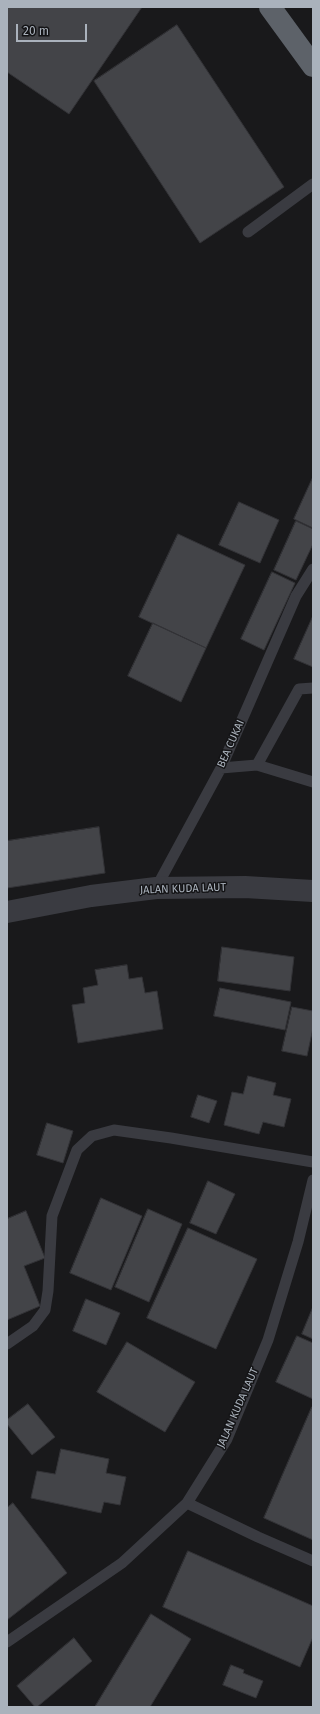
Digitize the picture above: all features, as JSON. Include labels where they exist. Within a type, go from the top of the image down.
[{"type":"highway","points":[[270,7],[313,66]]},
{"type":"street","name":"JALAN KUDA LAUT","points":[[7,912],[91,896],[156,888],[245,887],[313,891]]},
{"type":"lane","points":[[248,232],[313,184]]},
{"type":"lane","name":"BEA CUKAI","points":[[156,888],[221,768],[296,596],[313,568]]},
{"type":"lane","points":[[257,765],[299,689],[313,688]]},
{"type":"lane","points":[[221,768],[257,765],[313,782]]},
{"type":"lane","points":[[7,1344],[33,1326],[45,1310],[48,1291],[52,1216],[76,1150],[92,1136],[114,1130],[313,1162]]},
{"type":"lane","name":"JALAN KUDA LAUT","points":[[7,1642],[122,1563],[187,1503],[227,1439],[265,1346],[298,1242],[313,1180]]},
{"type":"lane","points":[[187,1503],[313,1561]]},
{"type":"building","points":[[7,7],[142,7],[69,114],[7,72]]},
{"type":"building","points":[[177,25],[284,187],[200,243],[94,81]]},
{"type":"building","points":[[313,477],[313,528],[294,519]]},
{"type":"building","points":[[239,502],[279,520],[260,563],[219,545]]},
{"type":"building","points":[[296,521],[313,529],[313,544],[296,580],[274,570]]},
{"type":"building","points":[[178,534],[245,565],[206,648],[139,617]]},
{"type":"building","points":[[272,572],[295,583],[264,650],[241,639]]},
{"type":"building","points":[[313,616],[313,667],[294,659]]},
{"type":"building","points":[[153,623],[206,648],[181,702],[128,676]]},
{"type":"building","points":[[99,827],[105,873],[7,888],[7,841]]},
{"type":"building","points":[[222,947],[294,957],[290,991],[218,981]]},
{"type":"building","points":[[127,965],[129,979],[142,977],[145,993],[157,991],[163,1029],[78,1043],[72,1005],[85,1003],[83,988],[98,985],[95,970]]},
{"type":"building","points":[[220,988],[291,1002],[285,1030],[214,1016]]},
{"type":"building","points":[[292,1007],[313,1011],[313,1028],[307,1056],[282,1051]]},
{"type":"building","points":[[248,1076],[276,1083],[273,1095],[291,1099],[284,1127],[263,1122],[259,1134],[224,1125],[232,1092],[243,1094]]},
{"type":"building","points":[[198,1095],[217,1101],[209,1123],[191,1117]]},
{"type":"building","points":[[47,1123],[73,1131],[63,1163],[37,1155]]},
{"type":"building","points":[[208,1181],[235,1194],[216,1234],[190,1223]]},
{"type":"building","points":[[101,1198],[142,1216],[111,1290],[70,1273]]},
{"type":"building","points":[[148,1209],[182,1224],[149,1302],[115,1287]]},
{"type":"building","points":[[26,1211],[45,1258],[24,1266],[40,1306],[7,1320],[7,1219]]},
{"type":"building","points":[[188,1228],[257,1259],[216,1349],[147,1318]]},
{"type":"building","points":[[86,1299],[120,1313],[106,1345],[73,1331]]},
{"type":"building","points":[[313,1307],[313,1339],[302,1334]]},
{"type":"building","points":[[297,1336],[313,1343],[313,1399],[276,1382]]},
{"type":"building","points":[[127,1342],[195,1382],[165,1432],[97,1392]]},
{"type":"building","points":[[28,1404],[55,1437],[32,1455],[7,1424],[7,1420]]},
{"type":"building","points":[[313,1407],[313,1540],[264,1518]]},
{"type":"building","points":[[61,1449],[109,1459],[106,1473],[126,1477],[120,1505],[104,1502],[101,1513],[31,1498],[37,1471],[55,1474]]},
{"type":"building","points":[[13,1503],[67,1573],[7,1620],[7,1508]]},
{"type":"building","points":[[188,1551],[313,1606],[313,1637],[300,1667],[163,1607]]},
{"type":"building","points":[[151,1614],[191,1639],[150,1707],[95,1707]]},
{"type":"building","points":[[74,1638],[92,1661],[37,1707],[35,1707],[17,1686]]},
{"type":"building","points":[[231,1665],[244,1670],[243,1673],[263,1681],[256,1698],[223,1685]]}]
